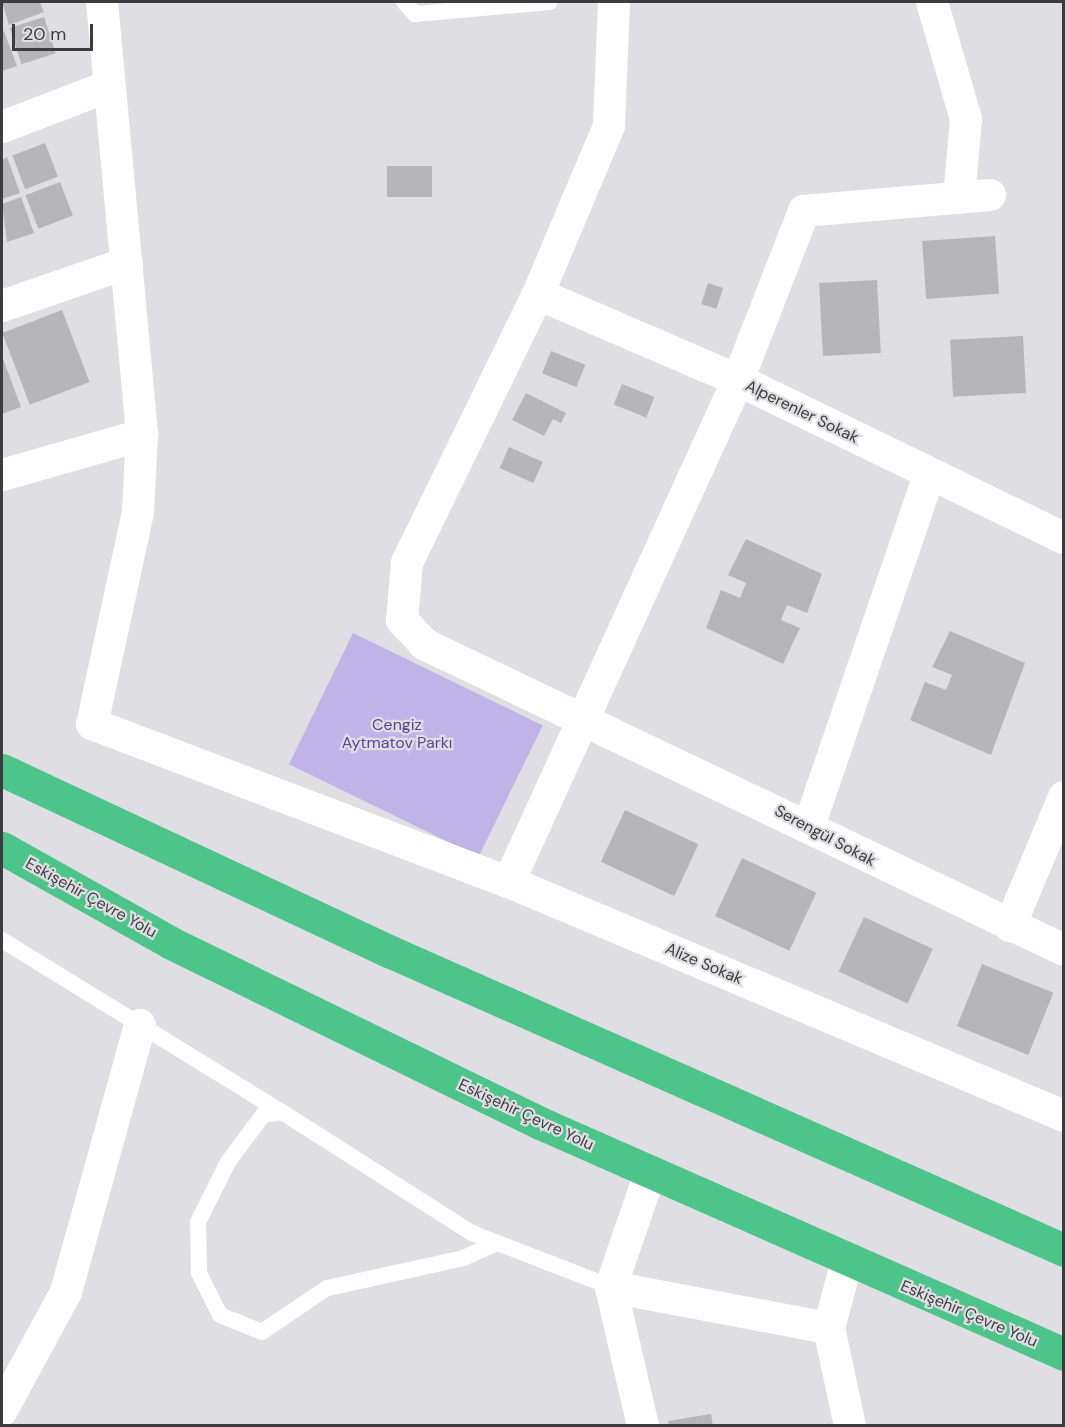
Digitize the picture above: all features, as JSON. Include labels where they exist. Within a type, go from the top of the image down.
[{"type":"highway","points":[[2,770],[381,947],[1064,1250]]},
{"type":"highway","name":"Eskişehir Çevre Yolu","points":[[2,848],[171,943],[650,1173],[1064,1354]]},
{"type":"street","points":[[2,475],[142,435],[127,263],[107,87],[102,2]]},
{"type":"street","name":"Serengül Sokak","points":[[614,2],[609,126],[538,294],[407,563],[402,620],[424,644],[809,826],[897,874],[1064,950]]},
{"type":"street","points":[[509,882],[587,721],[738,380],[804,211],[975,197],[966,119],[932,2]]},
{"type":"street","points":[[2,127],[107,87]]},
{"type":"street","points":[[2,306],[127,263]]},
{"type":"street","name":"Alperenler Sokak","points":[[538,294],[738,380],[929,475],[1064,538]]},
{"type":"street","name":"Alize Sokak","points":[[142,435],[138,512],[92,724],[509,882],[1064,1116]]},
{"type":"street","points":[[809,826],[929,475]]},
{"type":"street","points":[[1010,926],[1064,796]]},
{"type":"street","points":[[2,1410],[66,1292],[140,1025]]},
{"type":"street","points":[[643,1425],[611,1287],[650,1173]]},
{"type":"street","points":[[847,1261],[829,1328],[850,1425]]},
{"type":"street","points":[[611,1287],[829,1328]]},
{"type":"lane","points":[[404,2],[415,14],[549,2]]},
{"type":"lane","points":[[2,940],[282,1112],[472,1233],[611,1287]]},
{"type":"lane","points":[[282,1112],[263,1115],[228,1161],[198,1222],[199,1272],[220,1315],[262,1332],[327,1288],[464,1258],[497,1243]]},
{"type":"green space","name":"Cengiz Aytmatov Parkı","points":[[353,633],[543,725],[479,857],[289,764]]},
{"type":"building","points":[[2,2],[40,2],[44,12],[9,25]]},
{"type":"building","points":[[44,17],[56,53],[22,64],[10,28]]},
{"type":"building","points":[[4,31],[17,66],[2,71],[2,32]]},
{"type":"building","points":[[45,143],[58,177],[25,189],[12,156]]},
{"type":"building","points":[[7,157],[20,193],[2,199],[2,160]]},
{"type":"building","points":[[387,166],[432,166],[432,197],[387,197]]},
{"type":"building","points":[[60,182],[73,216],[38,229],[25,195]]},
{"type":"building","points":[[21,197],[34,233],[7,242],[2,204]]},
{"type":"building","points":[[995,236],[999,294],[926,299],[922,241]]},
{"type":"building","points":[[877,280],[881,353],[823,356],[819,283]]},
{"type":"building","points":[[708,283],[723,288],[716,309],[701,304]]},
{"type":"building","points":[[62,310],[90,382],[30,405],[2,333]]},
{"type":"building","points":[[1023,336],[1026,393],[953,397],[950,340]]},
{"type":"building","points":[[551,351],[585,365],[576,387],[542,373]]},
{"type":"building","points":[[2,356],[21,407],[2,414]]},
{"type":"building","points":[[622,384],[654,397],[646,418],[614,404]]},
{"type":"building","points":[[526,393],[566,413],[561,423],[553,419],[544,436],[512,420]]},
{"type":"building","points":[[509,447],[543,462],[533,483],[500,468]]},
{"type":"building","points":[[746,539],[822,574],[807,613],[787,605],[781,620],[800,628],[783,664],[706,628],[721,590],[740,598],[746,583],[728,575]]},
{"type":"building","points":[[950,631],[1025,663],[991,755],[910,720],[925,682],[946,690],[952,675],[932,667]]},
{"type":"building","points":[[625,810],[698,844],[674,896],[601,862]]},
{"type":"building","points":[[742,858],[816,893],[789,951],[715,916]]},
{"type":"building","points":[[864,917],[933,949],[908,1003],[839,971]]},
{"type":"building","points":[[982,964],[1053,993],[1028,1055],[957,1026]]},
{"type":"building","points":[[711,1414],[713,1426],[669,1426],[668,1421]]}]
